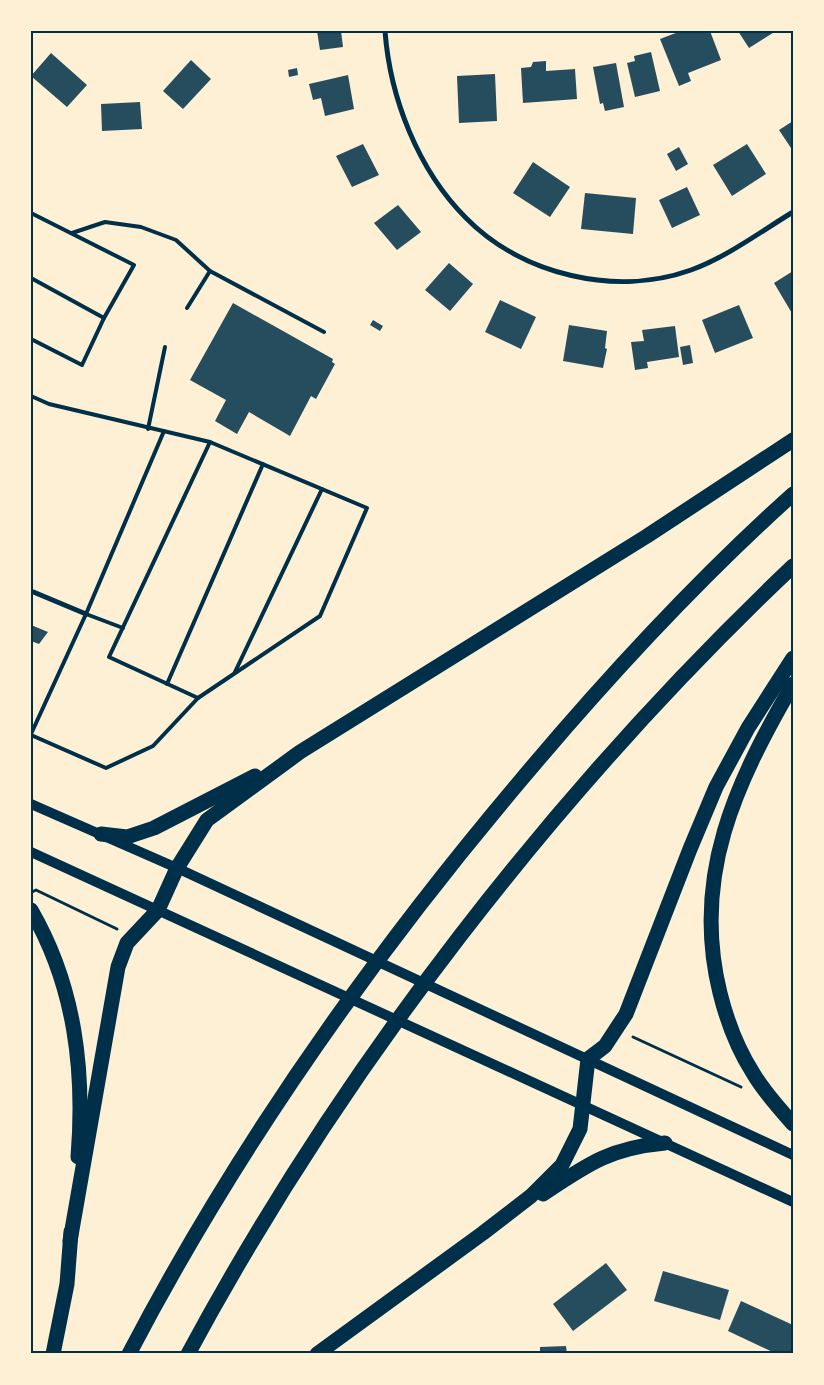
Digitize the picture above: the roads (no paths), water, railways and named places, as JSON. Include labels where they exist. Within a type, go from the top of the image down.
[{"type":"highway","points":[[70,1241],[118,966],[127,943],[158,910],[177,868],[207,820],[300,752],[647,536],[793,440]]},
{"type":"highway","points":[[129,1354],[156,1302],[257,1136],[391,942],[476,834],[559,735],[663,621],[793,494]]},
{"type":"highway","points":[[188,1354],[214,1306],[316,1139],[378,1048],[449,952],[574,796],[732,624],[793,566]]},
{"type":"highway","points":[[317,1354],[503,1218],[531,1196],[562,1165],[580,1129],[588,1059],[605,1046],[626,1014],[716,786],[748,728],[793,658]]},
{"type":"highway","points":[[793,684],[744,778],[730,812],[711,888],[710,920],[711,949],[716,977],[730,1027],[753,1073],[793,1124]]},
{"type":"highway","points":[[101,834],[127,837],[154,828],[300,752]]},
{"type":"highway","points":[[31,910],[59,966],[78,1048],[80,1085],[79,1132],[67,1284],[53,1354]]},
{"type":"highway","points":[[503,1218],[606,1155],[633,1146],[665,1143]]},
{"type":"main road","points":[[31,804],[177,868],[793,1155]]},
{"type":"main road","points":[[31,852],[793,1202]]},
{"type":"street","points":[[385,31],[386,54],[396,94],[408,128],[442,190],[466,219],[492,239],[520,256],[552,270],[581,277],[632,281],[659,278],[690,270],[716,259],[793,212]]},
{"type":"street","points":[[31,591],[86,614]]},
{"type":"lane","points":[[31,213],[134,264],[104,318],[82,365],[31,339]]},
{"type":"lane","points":[[72,233],[104,222],[141,227],[176,240],[210,271],[324,332]]},
{"type":"lane","points":[[187,308],[210,271]]},
{"type":"lane","points":[[31,278],[104,318]]},
{"type":"lane","points":[[148,429],[165,347]]},
{"type":"lane","points":[[31,396],[49,404],[148,429],[164,431],[210,442],[367,508],[320,616],[198,698],[154,746],[106,768],[31,735],[86,614],[164,431]]},
{"type":"lane","points":[[198,698],[109,657],[210,442]]},
{"type":"lane","points":[[167,684],[263,464]]},
{"type":"lane","points":[[234,674],[322,489]]},
{"type":"lane","points":[[86,614],[123,628]]}]
